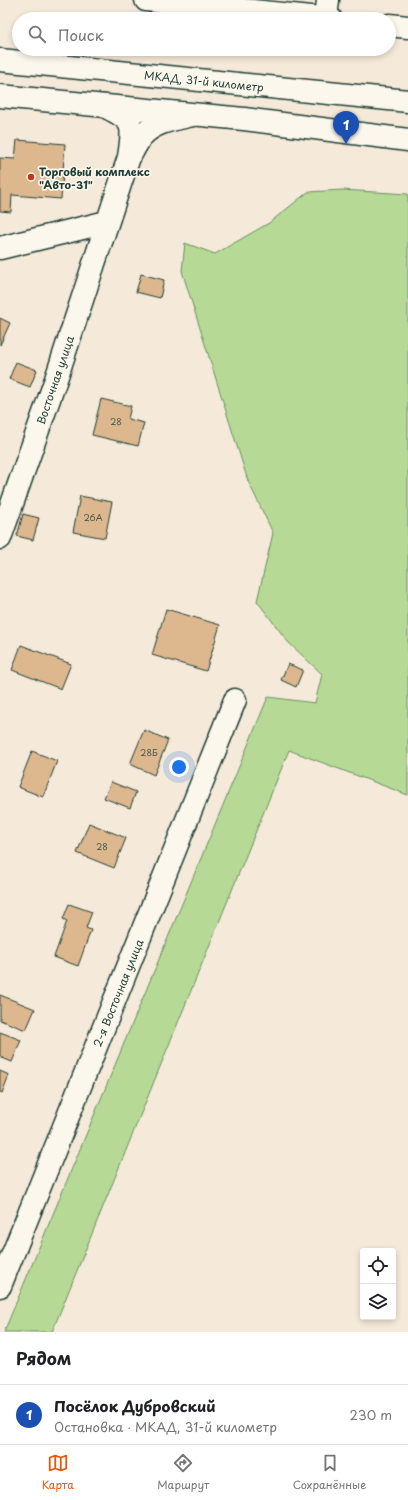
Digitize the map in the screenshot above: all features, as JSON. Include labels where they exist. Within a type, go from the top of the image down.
[{"type":"main road","points":[[146,0],[260,12]]},
{"type":"main road","points":[[327,12],[328,0]]},
{"type":"main road","points":[[396,26],[408,27]]},
{"type":"main road","name":"МКАД, 31-й километр","points":[[0,60],[408,101]]},
{"type":"main road","points":[[0,96],[244,119],[408,140]]},
{"type":"main road","points":[[104,106],[121,114],[130,123],[132,135],[129,157]]},
{"type":"main road","points":[[129,157],[142,136],[154,127],[171,120],[196,114]]},
{"type":"main road","name":"Восточная улица","points":[[0,538],[56,379],[129,157]]},
{"type":"main road","points":[[0,248],[107,222]]},
{"type":"main road","name":"2-я Восточная улица","points":[[0,1286],[235,700]]},
{"type":"green space","points":[[342,190],[408,194],[408,795],[289,750],[52,1332],[4,1332],[268,697],[315,703],[322,674],[288,642],[257,601],[273,533],[248,481],[182,271],[185,243],[215,254],[269,223],[308,192]]},
{"type":"building","name":"Торговый комплекс \"Авто-31\"","points":[[17,140],[65,144],[61,199],[12,195],[11,212],[0,211],[0,158],[15,159]]},
{"type":"building","points":[[141,274],[164,280],[160,298],[136,292]]},
{"type":"building","points":[[0,318],[10,323],[0,345]]},
{"type":"building","points":[[16,362],[37,370],[30,387],[9,379]]},
{"type":"building","points":[[101,399],[131,406],[128,419],[144,423],[138,446],[92,435]]},
{"type":"building","points":[[80,496],[112,502],[105,538],[73,532]]},
{"type":"building","points":[[23,514],[39,518],[33,540],[17,536]]},
{"type":"building","points":[[166,609],[220,625],[206,671],[152,655]]},
{"type":"building","points":[[21,645],[71,664],[61,689],[12,670]]},
{"type":"building","points":[[288,664],[303,670],[296,687],[281,680]]},
{"type":"building","points":[[144,730],[168,740],[154,775],[130,764]]},
{"type":"building","points":[[32,751],[57,761],[43,797],[18,787]]},
{"type":"building","points":[[111,782],[136,792],[130,808],[104,798]]},
{"type":"building","points":[[89,823],[126,838],[114,868],[77,853]]},
{"type":"building","points":[[69,904],[92,912],[86,928],[91,930],[78,966],[54,957],[67,921],[63,919]]},
{"type":"building","points":[[0,995],[35,1009],[26,1030],[0,1020]]},
{"type":"building","points":[[0,1032],[21,1040],[12,1062],[0,1057]]},
{"type":"building","points":[[0,1071],[9,1075],[2,1093],[0,1092]]},
{"type":"place","name":"Посёлок Дубровский","points":[[346,144]]},
{"type":"place","name":"Торговый комплекс \"Авто-31\"","points":[[31,177]]}]
